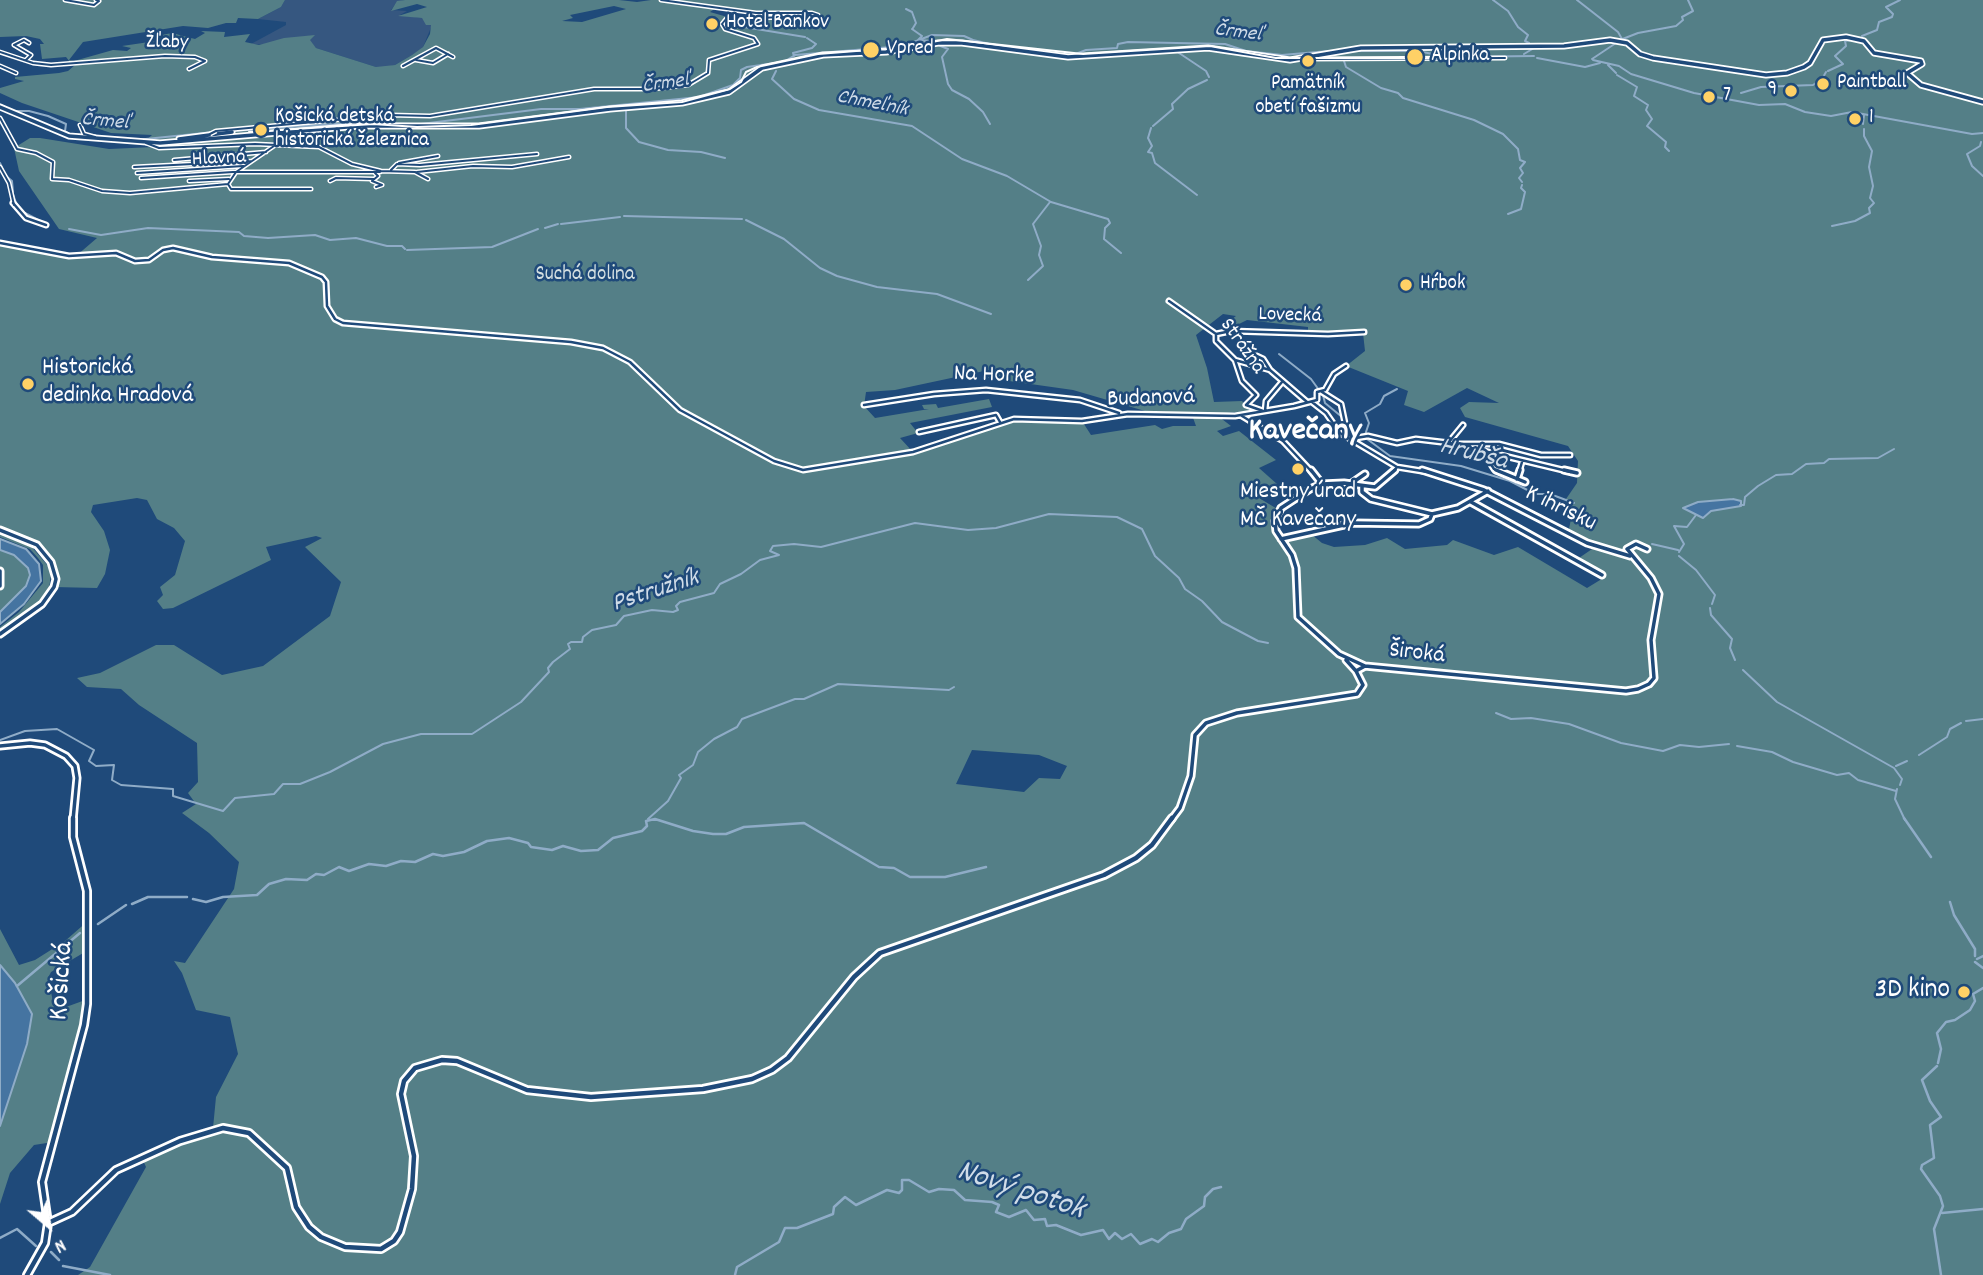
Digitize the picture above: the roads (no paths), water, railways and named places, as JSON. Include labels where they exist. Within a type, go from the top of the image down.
[{"type":"main road","points":[[1,109],[38,121],[62,134],[160,143],[208,135],[369,126],[479,126],[687,102],[732,90],[762,68],[823,55],[887,52],[938,43],[1061,57],[1203,48],[1268,59],[1307,59],[1361,48],[1559,46],[1619,41],[1648,57],[1766,75],[1787,73],[1807,66],[1825,39],[1852,37],[1864,41],[1868,50],[1874,53],[1921,61],[1922,64],[1907,73],[1919,84],[1983,102]]},
{"type":"main road","points":[[186,140],[208,133],[246,134]]},
{"type":"street","points":[[65,0],[94,5],[99,1],[96,0]]},
{"type":"street","points":[[208,135],[216,131],[380,116],[423,117],[594,89],[657,89],[691,84],[709,72],[709,61],[758,44],[756,39],[724,29],[724,21],[734,18],[818,15],[756,13],[661,0]]},
{"type":"street","points":[[24,60],[31,55],[14,46],[24,39],[29,43]]},
{"type":"street","points":[[403,66],[436,48],[453,57]]},
{"type":"street","name":"Žľaby","points":[[0,52],[24,60],[56,65],[173,56],[195,57],[205,61],[189,69]]},
{"type":"street","points":[[414,60],[433,62],[448,54]]},
{"type":"street","points":[[1307,59],[1505,58]]},
{"type":"street","name":"Žľaby","points":[[109,59],[117,62]]},
{"type":"street","points":[[0,66],[16,73]]},
{"type":"street","points":[[0,118],[5,122],[9,138],[17,149],[36,153],[53,162],[52,179],[69,180],[103,191],[130,193],[228,184]]},
{"type":"street","points":[[80,125],[84,134],[92,138]]},
{"type":"street","points":[[114,139],[136,139]]},
{"type":"street","points":[[146,143],[159,148],[276,145],[322,147],[346,163],[383,172]]},
{"type":"street","points":[[228,184],[236,172],[276,145]]},
{"type":"street","points":[[174,160],[268,152]]},
{"type":"street","points":[[397,164],[537,154]]},
{"type":"street","points":[[390,171],[397,164],[438,156]]},
{"type":"street","name":"Hlavná","points":[[141,178],[236,172],[415,172],[473,166],[512,167],[569,157]]},
{"type":"street","points":[[134,167],[254,160]]},
{"type":"street","points":[[467,160],[473,166]]},
{"type":"street","points":[[137,173],[245,166]]},
{"type":"street","points":[[0,167],[9,183],[14,206],[26,218],[46,225]]},
{"type":"street","points":[[415,172],[428,179]]},
{"type":"street","points":[[375,173],[378,176],[372,181],[382,184],[376,187]]},
{"type":"street","points":[[330,181],[337,178],[374,179]]},
{"type":"street","points":[[189,181],[229,179]]},
{"type":"street","points":[[228,184],[233,189],[311,189]]},
{"type":"street","name":"Budanová","points":[[0,243],[73,256],[113,253],[135,261],[149,260],[163,250],[173,248],[212,257],[289,263],[322,277],[326,282],[327,306],[335,319],[343,323],[571,342],[603,348],[630,362],[680,410],[792,468],[817,469],[913,452],[992,424],[1029,418],[1082,421],[1121,415],[1240,415],[1310,403]]},
{"type":"street","name":"Strážna","points":[[1169,301],[1216,334],[1216,341],[1235,360],[1242,381],[1257,396],[1246,405],[1264,411]]},
{"type":"street","name":"Lovecká","points":[[1216,334],[1231,331],[1328,334],[1364,332]]},
{"type":"street","points":[[1240,415],[1283,442],[1307,464],[1322,484],[1381,484],[1397,467],[1335,429],[1326,412],[1282,382],[1263,359],[1248,352]]},
{"type":"street","points":[[1235,360],[1270,370]]},
{"type":"street","points":[[1322,392],[1334,374],[1346,366]]},
{"type":"street","points":[[1264,411],[1266,401],[1282,382]]},
{"type":"street","name":"Na Horke","points":[[864,405],[934,394],[986,390],[1080,400],[1121,415]]},
{"type":"street","points":[[1310,403],[1319,399],[1317,392],[1322,392],[1341,404],[1350,439]]},
{"type":"street","points":[[919,432],[996,415],[1000,422]]},
{"type":"street","points":[[1449,442],[1463,425]]},
{"type":"street","points":[[1350,439],[1368,436],[1397,443],[1416,439],[1449,442],[1522,462],[1577,473]]},
{"type":"street","points":[[1458,444],[1499,444],[1541,455],[1570,455]]},
{"type":"street","points":[[1483,452],[1494,469],[1525,482]]},
{"type":"street","points":[[1517,479],[1522,462]]},
{"type":"street","name":"K ihrisku","points":[[1397,467],[1423,470],[1488,491],[1587,543],[1630,556]]},
{"type":"street","points":[[1352,484],[1365,474]]},
{"type":"street","name":"Široká","points":[[1322,484],[1278,511],[1275,525],[1281,540],[1292,555],[1296,568],[1299,590],[1297,615],[1305,625],[1344,657],[1365,666],[1613,690],[1638,689],[1649,684],[1654,678],[1651,639],[1659,594],[1651,578],[1630,556]]},
{"type":"street","points":[[1362,486],[1363,494],[1371,499],[1432,514],[1458,508],[1488,491]]},
{"type":"street","points":[[1471,502],[1602,575]]},
{"type":"street","points":[[1281,540],[1353,523],[1419,524],[1430,519],[1432,514]]},
{"type":"street","points":[[0,530],[37,545],[51,562],[56,579],[54,587],[42,604],[0,634]]},
{"type":"street","points":[[1630,556],[1630,545],[1639,544],[1647,549]]},
{"type":"street","points":[[0,571],[0,586]]},
{"type":"street","points":[[48,1223],[72,1212],[116,1170],[180,1141],[223,1128],[249,1133],[287,1168],[296,1207],[309,1227],[321,1237],[345,1247],[381,1249],[394,1241],[400,1232],[412,1189],[414,1156],[402,1113],[401,1094],[404,1080],[415,1068],[442,1060],[457,1061],[527,1090],[591,1097],[703,1089],[752,1079],[772,1070],[788,1058],[854,977],[880,953],[1104,875],[1136,858],[1152,845],[1180,808],[1191,776],[1195,735],[1206,723],[1237,713],[1357,694],[1363,685],[1344,657]]},
{"type":"street","points":[[1356,671],[1365,666]]},
{"type":"street","name":"Košická","points":[[0,746],[30,743],[45,745],[66,756],[75,766],[77,778],[72,836],[87,891],[89,931],[84,1025],[43,1182],[48,1223],[45,1244],[27,1275]]},
{"type":"waterway","points":[[1493,0],[1508,11],[1518,27],[1528,35],[1525,41],[1529,43]]},
{"type":"waterway","points":[[1577,0],[1618,32],[1622,39]]},
{"type":"waterway","points":[[1620,40],[1638,33],[1676,26],[1683,20],[1682,17],[1693,11],[1688,0]]},
{"type":"waterway","points":[[1862,36],[1877,30],[1879,22],[1892,17],[1893,14],[1886,7],[1900,0]]},
{"type":"waterway","points":[[906,9],[912,12],[916,23],[913,28]]},
{"type":"waterway","points":[[738,26],[805,37]]},
{"type":"waterway","points":[[912,29],[922,36],[918,40]]},
{"type":"waterway","name":"Črmeľ","points":[[918,40],[932,35],[964,36],[998,46]]},
{"type":"waterway","points":[[794,56],[793,53],[812,48],[816,44],[807,38]]},
{"type":"waterway","name":"Črmeľ","points":[[794,56],[903,46],[918,40]]},
{"type":"waterway","name":"Črmeľ","points":[[919,40],[932,41]]},
{"type":"waterway","points":[[1828,71],[1843,64],[1835,56],[1846,46],[1845,41],[1851,40]]},
{"type":"waterway","name":"Črmeľ","points":[[1048,53],[1073,55],[1086,50],[1117,48],[1118,44],[1128,42],[1225,44],[1246,51],[1282,55],[1329,51]]},
{"type":"waterway","points":[[1592,59],[1616,43]]},
{"type":"waterway","points":[[938,45],[948,49],[942,57],[948,84],[952,90],[969,99],[983,112],[990,124]]},
{"type":"waterway","points":[[1524,54],[1534,48]]},
{"type":"waterway","points":[[1176,51],[1206,71],[1209,77]]},
{"type":"waterway","name":"Črmeľ","points":[[1351,51],[1417,51],[1449,57],[1534,56]]},
{"type":"waterway","name":"Črmeľ","points":[[787,60],[794,56]]},
{"type":"waterway","name":"Črmeľ","points":[[1537,58],[1585,67],[1600,63]]},
{"type":"waterway","name":"Črmeľ","points":[[1593,60],[1619,66],[1631,74],[1694,93],[1759,105],[1785,104],[1805,112],[1831,116],[1852,112],[1972,134],[1983,133]]},
{"type":"waterway","points":[[1344,61],[1346,67],[1381,88],[1398,93],[1403,98],[1474,120],[1503,134],[1518,149],[1520,160],[1525,162],[1520,168],[1523,173],[1519,178],[1522,182]]},
{"type":"waterway","name":"Črmeľ","points":[[421,124],[541,109],[580,109],[699,97],[733,85],[740,78],[741,70],[747,67],[782,62]]},
{"type":"waterway","points":[[1608,65],[1616,73]]},
{"type":"waterway","name":"Chmeľník","points":[[776,71],[772,79],[794,99],[819,110],[912,126],[962,159],[1007,176],[1051,202],[1108,219],[1110,223],[1105,228],[1104,239],[1121,253]]},
{"type":"waterway","points":[[1741,93],[1761,87],[1813,85],[1822,79],[1826,72]]},
{"type":"waterway","points":[[1617,75],[1637,87],[1634,96],[1648,105],[1646,110],[1652,119],[1647,126],[1666,142],[1665,147],[1669,151]]},
{"type":"waterway","points":[[1153,126],[1173,109],[1172,104],[1188,89],[1207,80]]},
{"type":"waterway","name":"Črmeľ","points":[[0,104],[7,108]]},
{"type":"waterway","points":[[626,108],[626,128],[639,142],[668,150],[701,152],[725,158]]},
{"type":"waterway","name":"Črmeľ","points":[[12,111],[29,111],[48,116],[66,124],[65,131],[71,135]]},
{"type":"waterway","points":[[1863,124],[1864,115]]},
{"type":"waterway","name":"Črmeľ","points":[[233,131],[365,122],[412,124]]},
{"type":"waterway","points":[[1151,128],[1148,138],[1152,146],[1148,152],[1152,153],[1155,163],[1197,195]]},
{"type":"waterway","points":[[1832,226],[1855,221],[1870,213],[1869,208],[1874,203],[1870,198],[1873,186],[1869,167],[1872,151],[1864,136],[1864,129]]},
{"type":"waterway","name":"Črmeľ","points":[[136,140],[214,132]]},
{"type":"waterway","points":[[1981,142],[1980,146],[1967,154],[1972,166],[1983,176]]},
{"type":"waterway","points":[[0,163],[3,170]]},
{"type":"waterway","points":[[5,175],[12,181],[13,192]]},
{"type":"waterway","points":[[1508,214],[1521,209],[1525,192],[1521,188],[1522,185]]},
{"type":"waterway","points":[[13,194],[17,206],[23,212]]},
{"type":"waterway","points":[[1028,280],[1043,266],[1039,255],[1041,246],[1033,224],[1050,202]]},
{"type":"waterway","points":[[25,213],[44,223]]},
{"type":"waterway","points":[[624,216],[742,219]]},
{"type":"waterway","points":[[561,224],[620,217]]},
{"type":"waterway","points":[[746,220],[784,239],[820,268],[837,276],[877,287],[937,294],[991,314]]},
{"type":"waterway","points":[[545,228],[558,224]]},
{"type":"waterway","points":[[69,229],[101,235],[148,228],[239,232],[244,236],[268,238],[315,235],[330,240],[356,238],[387,246],[402,246],[405,249]]},
{"type":"waterway","points":[[407,250],[492,247],[538,229]]},
{"type":"waterway","name":"Hrubša","points":[[1279,354],[1311,379],[1319,390]]},
{"type":"waterway","name":"Hrubša","points":[[1365,435],[1369,423],[1365,413],[1380,404],[1384,396],[1397,389]]},
{"type":"waterway","name":"Hrubša","points":[[1323,395],[1325,403],[1342,417]]},
{"type":"waterway","name":"Hrubša","points":[[1342,418],[1342,427],[1348,436]]},
{"type":"waterway","name":"Hrubša","points":[[1367,439],[1390,456],[1461,466],[1510,481],[1535,494],[1550,494],[1574,503]]},
{"type":"waterway","points":[[1740,505],[1744,505],[1745,497],[1758,486],[1776,475],[1792,474],[1806,464],[1824,463],[1829,459],[1878,458],[1894,449]]},
{"type":"waterway","name":"Pstružník","points":[[0,740],[25,731],[57,729],[94,750],[89,761],[96,766],[114,765],[112,780],[121,785],[173,789],[173,796],[223,811],[235,798],[274,794],[283,784],[300,784],[330,772],[383,744],[421,734],[472,734],[521,702],[549,672],[548,668],[553,662],[570,649],[568,644],[571,642],[582,642],[583,637],[592,630],[616,625],[624,616],[652,610],[673,612],[678,610],[676,606],[680,602],[714,593],[720,584],[741,574],[760,560],[779,555],[770,551],[773,546],[794,544],[821,547],[915,523],[968,530],[996,528],[1049,514],[1117,517],[1142,529],[1155,556],[1179,578],[1185,589],[1202,601],[1222,622],[1258,641],[1268,643]]},
{"type":"waterway","points":[[1679,552],[1684,544],[1674,526],[1687,527],[1696,515]]},
{"type":"waterway","name":"Hrubša","points":[[1652,544],[1678,550]]},
{"type":"waterway","name":"Hrubša","points":[[1679,556],[1696,570],[1715,595],[1712,604]]},
{"type":"waterway","name":"Hrubša","points":[[1710,608],[1711,615],[1732,639],[1730,648],[1735,660]]},
{"type":"waterway","name":"Hrubša","points":[[1743,670],[1777,702],[1894,768],[1902,779],[1900,785]]},
{"type":"waterway","points":[[648,819],[668,801],[681,778],[679,775],[693,765],[698,752],[714,739],[737,727],[742,719],[795,699],[804,699],[838,684],[949,690],[954,687]]},
{"type":"waterway","points":[[1496,713],[1511,719],[1531,718],[1569,724],[1621,743],[1663,751],[1680,745],[1699,747],[1729,744]]},
{"type":"waterway","points":[[1966,721],[1983,719]]},
{"type":"waterway","points":[[1919,755],[1947,737],[1950,729],[1961,723]]},
{"type":"waterway","points":[[1737,746],[1772,752],[1793,762],[1837,775],[1849,773],[1858,780],[1896,791]]},
{"type":"waterway","points":[[1896,766],[1907,761]]},
{"type":"waterway","name":"Hrubša","points":[[1897,789],[1895,799],[1904,818]]},
{"type":"waterway","name":"Hrubša","points":[[1904,818],[1931,857]]},
{"type":"waterway","points":[[193,899],[206,902],[223,897],[257,895],[269,884],[286,879],[307,880],[316,874],[324,875],[339,867],[349,871],[369,864],[386,866],[401,861],[415,862],[433,854],[443,856],[464,852],[487,841],[509,838],[528,843],[531,847],[552,850],[563,846],[581,851],[598,850],[613,838],[642,831],[647,826],[646,821],[650,820]]},
{"type":"waterway","points":[[650,820],[658,820]]},
{"type":"waterway","points":[[650,820],[658,820]]},
{"type":"waterway","points":[[658,820],[713,834],[726,834],[744,827],[804,823],[879,867],[894,868],[910,877],[945,877],[986,867]]},
{"type":"waterway","points":[[132,904],[148,897],[187,897]]},
{"type":"waterway","name":"Hrubša","points":[[1950,902],[1954,915],[1975,949],[1975,956]]},
{"type":"waterway","points":[[98,924],[126,905]]},
{"type":"waterway","points":[[17,986],[80,933]]},
{"type":"waterway","points":[[1977,959],[1983,956]]},
{"type":"waterway","name":"Hrubša","points":[[1975,962],[1983,968]]},
{"type":"waterway","name":"Hrubša","points":[[1938,1063],[1941,1049],[1937,1033],[1946,1022],[1955,1020],[1970,1010],[1975,1001],[1973,994],[1983,988]]},
{"type":"waterway","name":"Hrubša","points":[[1937,1066],[1922,1080],[1930,1101],[1941,1117],[1930,1125],[1934,1158],[1922,1165],[1921,1169],[1940,1196],[1943,1206],[1934,1229],[1941,1275]]},
{"type":"waterway","name":"Nový potok","points":[[735,1275],[737,1267],[779,1242],[785,1228],[797,1228],[833,1214],[834,1207],[845,1197],[856,1205],[887,1190],[899,1193],[902,1190],[902,1180],[909,1180],[929,1192],[939,1189],[954,1190],[965,1200],[992,1202],[999,1205],[996,1212],[1009,1217],[1026,1210],[1034,1220],[1045,1219],[1047,1226],[1056,1225],[1081,1235],[1103,1230],[1109,1239],[1115,1233],[1122,1239],[1131,1234],[1140,1244],[1152,1239],[1158,1242],[1169,1233],[1181,1229],[1186,1219],[1204,1206],[1205,1197],[1213,1189],[1221,1187]]},
{"type":"waterway","points":[[1942,1213],[1983,1209]]},
{"type":"waterway","name":"Nový potok","points":[[0,1238],[17,1229],[36,1246]]},
{"type":"waterway","name":"Nový potok","points":[[51,1252],[59,1260]]},
{"type":"waterway","name":"Nový potok","points":[[63,1266],[110,1275]]},
{"type":"railway","points":[[249,132],[373,124],[417,127],[471,125],[607,107],[682,102],[730,89],[741,82],[746,72],[757,67],[818,54],[907,47],[947,39],[1083,54],[1210,46],[1276,58],[1442,58]]},
{"type":"place","name":"Hotel Bankov","points":[[712,24]]},
{"type":"place","name":"Vpred","points":[[871,50]]},
{"type":"place","name":"Alpinka","points":[[1415,57]]},
{"type":"place","name":"Pamätník obetí fašizmu","points":[[1308,61]]},
{"type":"place","name":"Paintball","points":[[1823,84]]},
{"type":"place","name":"9","points":[[1791,91]]},
{"type":"place","name":"7","points":[[1709,97]]},
{"type":"place","name":"1","points":[[1855,119]]},
{"type":"place","name":"Košická detská historická železnica","points":[[261,130]]},
{"type":"place","name":"Hŕbok","points":[[1406,285]]},
{"type":"place","name":"Historická dedinka Hradová","points":[[28,384]]},
{"type":"place","name":"Miestny úrad MČ Kavečany","points":[[1298,469]]},
{"type":"place","name":"3D kino","points":[[1964,992]]},
{"type":"district","name":"Kavečany","points":[[1305,434]]},
{"type":"park label","name":"Suchá dolina","points":[[585,276]]}]
